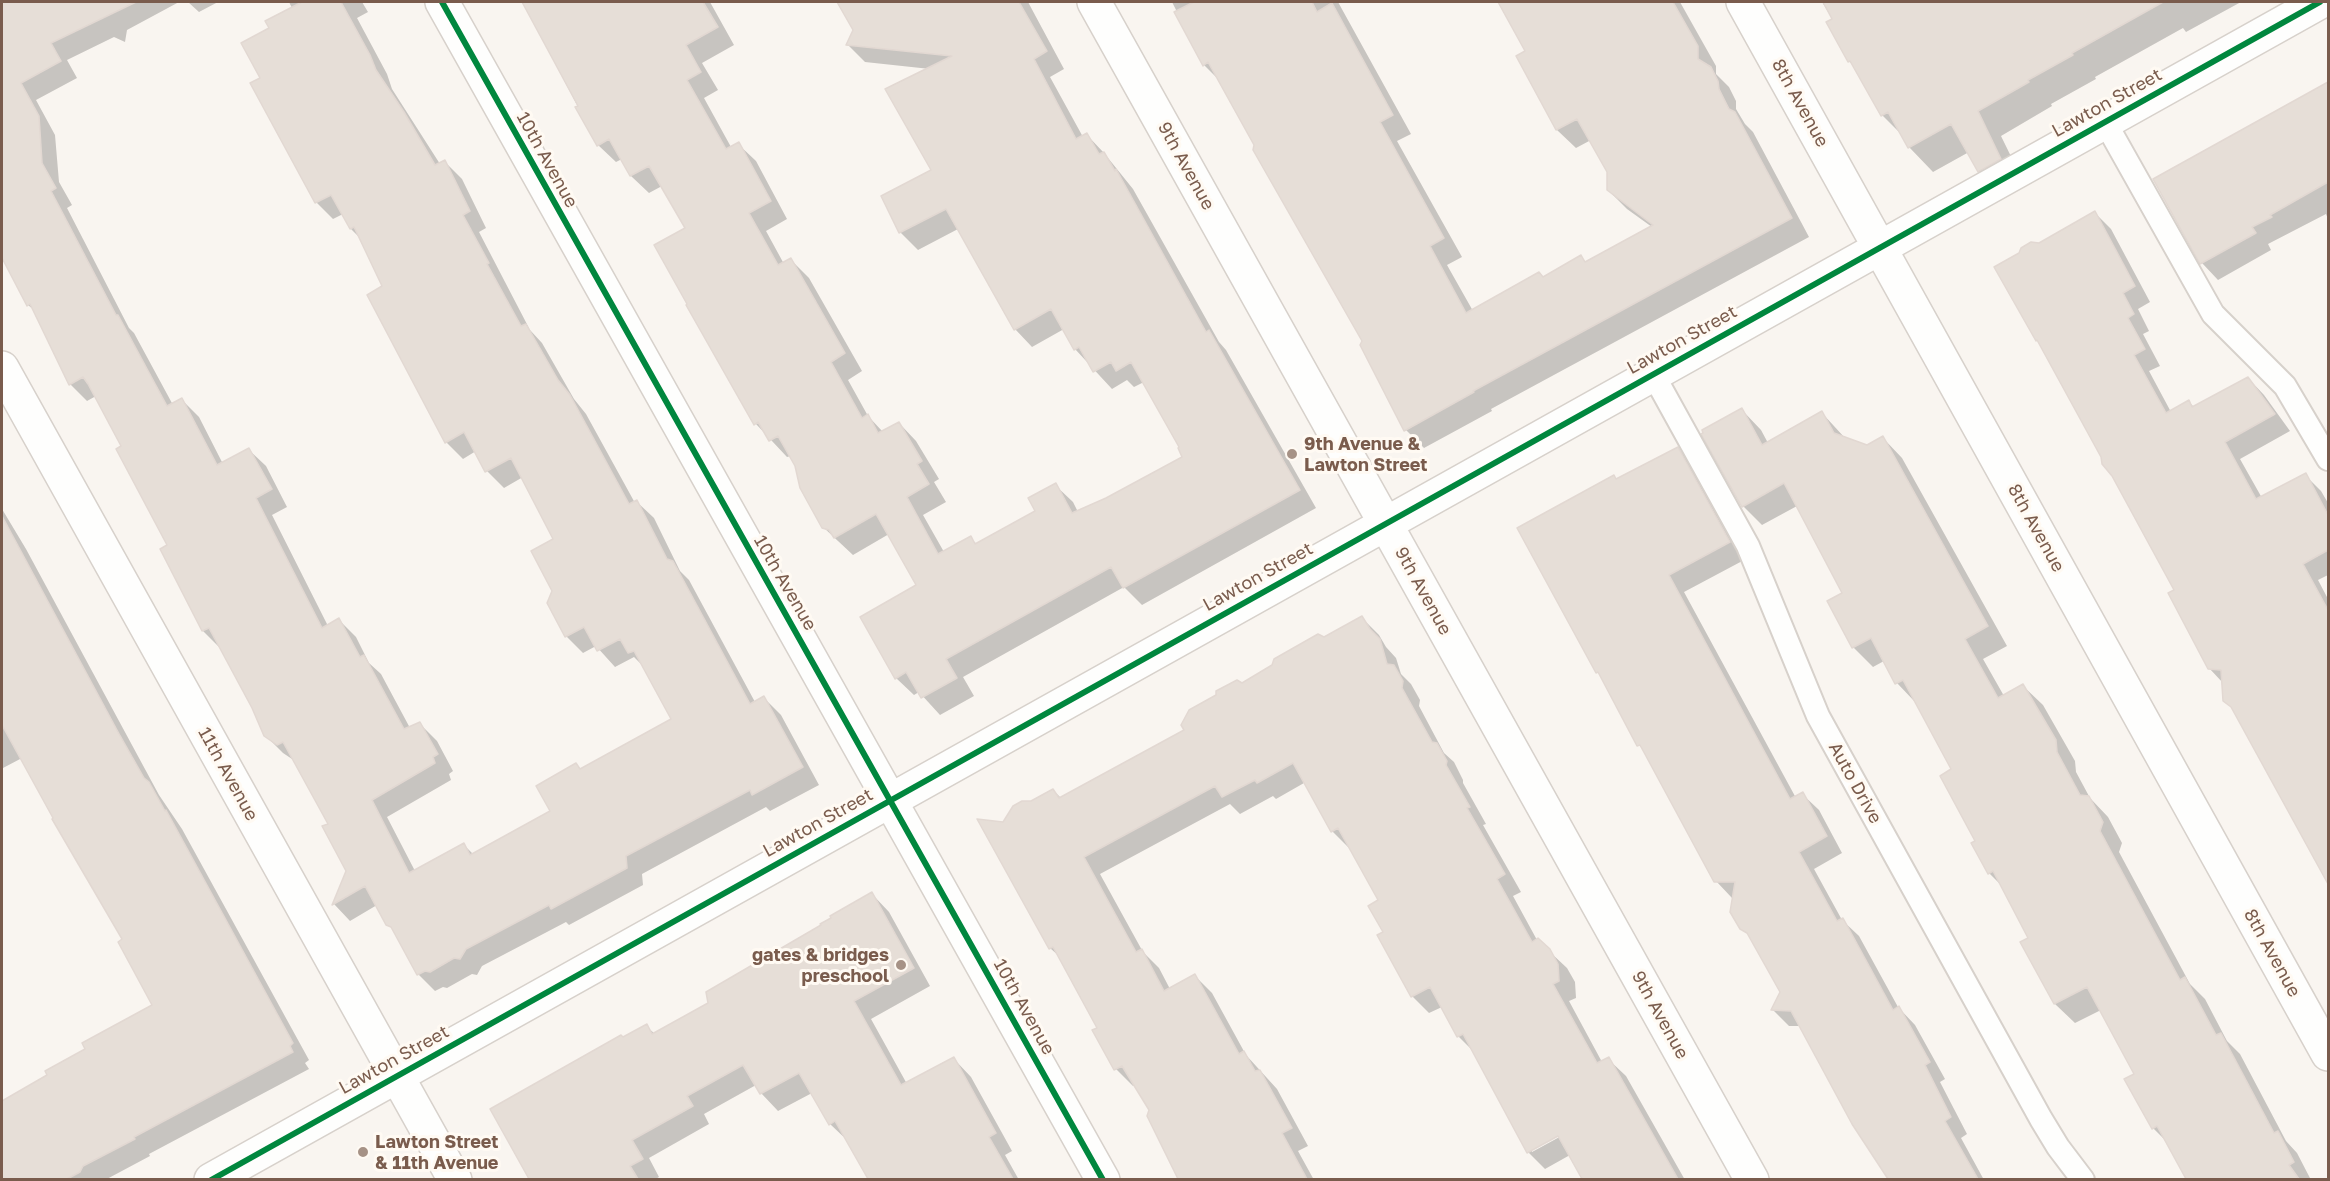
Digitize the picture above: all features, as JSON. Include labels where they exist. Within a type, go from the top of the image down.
[{"type":"street","name":"10th Avenue","points":[[442,2],[1103,1179]]},
{"type":"street","name":"9th Avenue","points":[[1094,2],[1752,1179]]},
{"type":"street","name":"8th Avenue","points":[[1743,2],[2328,1054]]},
{"type":"street","name":"Lawton Street","points":[[211,1179],[2320,2]]},
{"type":"street","name":"11th Avenue","points":[[2,368],[454,1179]]},
{"type":"lane","points":[[2105,122],[2213,314],[2285,386],[2328,459]]},
{"type":"lane","name":"Auto Drive","points":[[1653,374],[1762,575],[1798,672],[1818,716],[2041,1119],[2058,1147],[2083,1179]]},
{"type":"building","points":[[2,2],[136,2],[51,43],[61,61],[21,83],[39,116],[42,163],[56,188],[51,191],[167,406],[182,398],[217,465],[249,448],[272,489],[256,498],[322,628],[339,618],[360,657],[364,655],[404,729],[420,722],[438,754],[433,757],[435,763],[372,800],[409,873],[464,843],[470,855],[550,811],[536,786],[576,763],[580,769],[671,719],[634,651],[628,653],[620,639],[597,651],[584,627],[565,637],[547,603],[552,591],[531,551],[553,539],[511,458],[485,472],[464,432],[445,443],[367,295],[382,286],[354,227],[350,229],[331,195],[315,203],[250,83],[260,78],[241,43],[269,28],[265,21],[302,2],[341,2],[376,70],[435,165],[445,160],[470,211],[463,215],[521,326],[526,324],[558,380],[570,395],[629,504],[637,500],[667,559],[673,561],[750,704],[764,696],[803,767],[752,795],[750,790],[626,856],[627,868],[551,909],[549,905],[466,949],[460,959],[454,958],[430,972],[425,971],[417,975],[365,886],[332,905],[346,871],[322,826],[328,824],[283,742],[277,745],[264,736],[252,708],[209,628],[202,631],[160,549],[167,545],[116,449],[121,446],[88,384],[83,377],[69,385],[30,304],[27,306],[2,258]]},
{"type":"building","points":[[522,2],[703,2],[718,27],[686,45],[701,72],[687,80],[726,149],[739,142],[771,201],[749,213],[778,265],[791,258],[845,353],[831,362],[862,418],[868,414],[878,433],[899,422],[922,461],[917,464],[929,484],[907,497],[938,554],[971,536],[975,544],[1035,511],[1028,498],[1056,483],[1072,513],[1106,498],[1182,457],[1179,447],[1131,362],[1116,371],[1111,362],[1093,372],[1079,347],[1074,350],[1051,309],[1014,330],[946,209],[899,233],[881,196],[931,170],[885,89],[952,56],[846,45],[853,30],[837,2],[1019,2],[1047,51],[1034,59],[1076,139],[1087,133],[1099,154],[1104,152],[1115,171],[1116,169],[1206,332],[1209,330],[1300,490],[1123,588],[1111,567],[946,659],[957,678],[921,698],[906,672],[895,679],[860,617],[916,585],[876,514],[834,538],[829,530],[822,528],[800,488],[795,466],[778,436],[769,441],[758,422],[754,425],[654,245],[685,228],[649,166],[630,176],[609,139],[597,146]]},
{"type":"building","points":[[1194,2],[1312,2],[1317,12],[1332,3],[1393,115],[1380,122],[1444,238],[1430,246],[1466,313],[1539,272],[1543,277],[1581,255],[1585,262],[1653,225],[1607,190],[1607,172],[1577,119],[1556,130],[1516,56],[1525,51],[1498,2],[1673,2],[1698,46],[1698,59],[1711,67],[1729,109],[1735,112],[1792,218],[1473,391],[1404,431],[1360,345],[1362,341],[1253,150],[1254,145],[1208,62],[1203,66],[1174,12]]},
{"type":"building","points":[[1823,2],[2163,2],[2072,53],[2073,55],[1978,111],[2001,159],[1978,172],[1951,124],[1908,148],[1888,112],[1881,116],[1850,61],[1848,62],[1826,22],[1832,19]]},
{"type":"building","points":[[2328,82],[2328,182],[2252,227],[2256,233],[2200,264],[2153,179]]},
{"type":"building","points":[[2095,211],[2135,286],[2123,293],[2134,314],[2128,318],[2145,349],[2134,355],[2166,413],[2189,400],[2192,407],[2248,377],[2275,414],[2225,442],[2256,499],[2306,473],[2328,515],[2328,550],[2303,564],[2328,610],[2328,884],[2231,707],[2223,701],[2221,670],[2208,669],[2168,593],[2174,590],[2112,476],[2102,464],[2101,457],[2037,340],[1994,267],[2019,253],[2021,248],[2031,242],[2039,243]]},
{"type":"building","points":[[1742,408],[1762,445],[1822,411],[1834,433],[1867,445],[1883,436],[1988,626],[1965,639],[1998,698],[2023,684],[2056,740],[2057,752],[2080,795],[2089,796],[2103,822],[2100,831],[2180,980],[2185,977],[2216,1035],[2221,1033],[2274,1133],[2278,1131],[2294,1162],[2289,1165],[2299,1179],[2186,1179],[2157,1126],[2152,1129],[2124,1079],[2134,1074],[2087,987],[2054,1004],[2020,942],[2028,938],[1993,871],[1988,874],[1971,843],[1975,841],[1940,776],[1951,769],[1903,680],[1895,684],[1871,638],[1852,648],[1827,601],[1842,593],[1784,483],[1742,507],[1701,434],[1702,430]]},
{"type":"building","points":[[1678,447],[1730,542],[1669,575],[1790,799],[1803,792],[1827,836],[1799,852],[1837,921],[1843,918],[1893,1010],[1899,1006],[1930,1062],[1925,1065],[1951,1117],[1945,1121],[1978,1179],[1888,1179],[1852,1124],[1791,1011],[1771,1010],[1780,992],[1747,933],[1740,929],[1730,912],[1735,882],[1714,882],[1640,745],[1637,746],[1517,528],[1614,475],[1616,479]]},
{"type":"building","points":[[2,516],[118,732],[144,778],[149,782],[166,810],[293,1043],[290,1046],[293,1052],[134,1137],[135,1139],[83,1166],[80,1172],[67,1179],[2,1179],[2,1101],[47,1075],[45,1071],[85,1049],[82,1043],[152,1005],[118,942],[122,939],[52,819],[2,725]]},
{"type":"building","points":[[1362,616],[1380,639],[1387,664],[1394,665],[1403,681],[1402,688],[1432,742],[1437,743],[1447,761],[1446,765],[1470,807],[1467,808],[1505,874],[1497,879],[1532,942],[1538,938],[1550,949],[1558,964],[1559,981],[1553,984],[1597,1063],[1609,1057],[1678,1179],[1582,1179],[1558,1136],[1527,1153],[1463,1034],[1457,1037],[1430,987],[1411,997],[1377,935],[1383,932],[1368,906],[1378,900],[1338,828],[1331,832],[1293,763],[1257,783],[1255,780],[1222,797],[1215,786],[1084,857],[1136,952],[1142,949],[1164,991],[1195,974],[1239,1054],[1244,1051],[1255,1071],[1260,1070],[1292,1128],[1282,1133],[1307,1179],[1178,1179],[1147,1116],[1149,1110],[1122,1066],[1114,1070],[1092,1030],[1097,1028],[1053,947],[1049,949],[977,819],[1003,822],[1013,806],[1022,801],[1031,801],[1053,789],[1059,798],[1184,730],[1181,725],[1189,710],[1216,695],[1216,691],[1237,680],[1242,683],[1272,665],[1274,659],[1318,634],[1324,637]]},
{"type":"building","points":[[872,892],[914,968],[854,1001],[901,1085],[954,1057],[996,1133],[989,1137],[1013,1179],[868,1179],[835,1121],[829,1125],[799,1073],[760,1094],[743,1065],[687,1096],[693,1106],[632,1140],[643,1159],[630,1166],[638,1179],[529,1179],[490,1109],[621,1035],[623,1037],[647,1024],[652,1034],[708,1003],[706,992],[821,925],[831,918],[830,916]]},
{"type":"cycle path","points":[[442,2],[1103,1180]]},
{"type":"cycle path","points":[[211,1180],[2320,2]]},
{"type":"place","name":"9th Avenue & Lawton Street","points":[[1292,454]]},
{"type":"place","name":"gates & bridges preschool","points":[[901,965]]},
{"type":"place","name":"Lawton Street & 11th Avenue","points":[[363,1152]]}]
